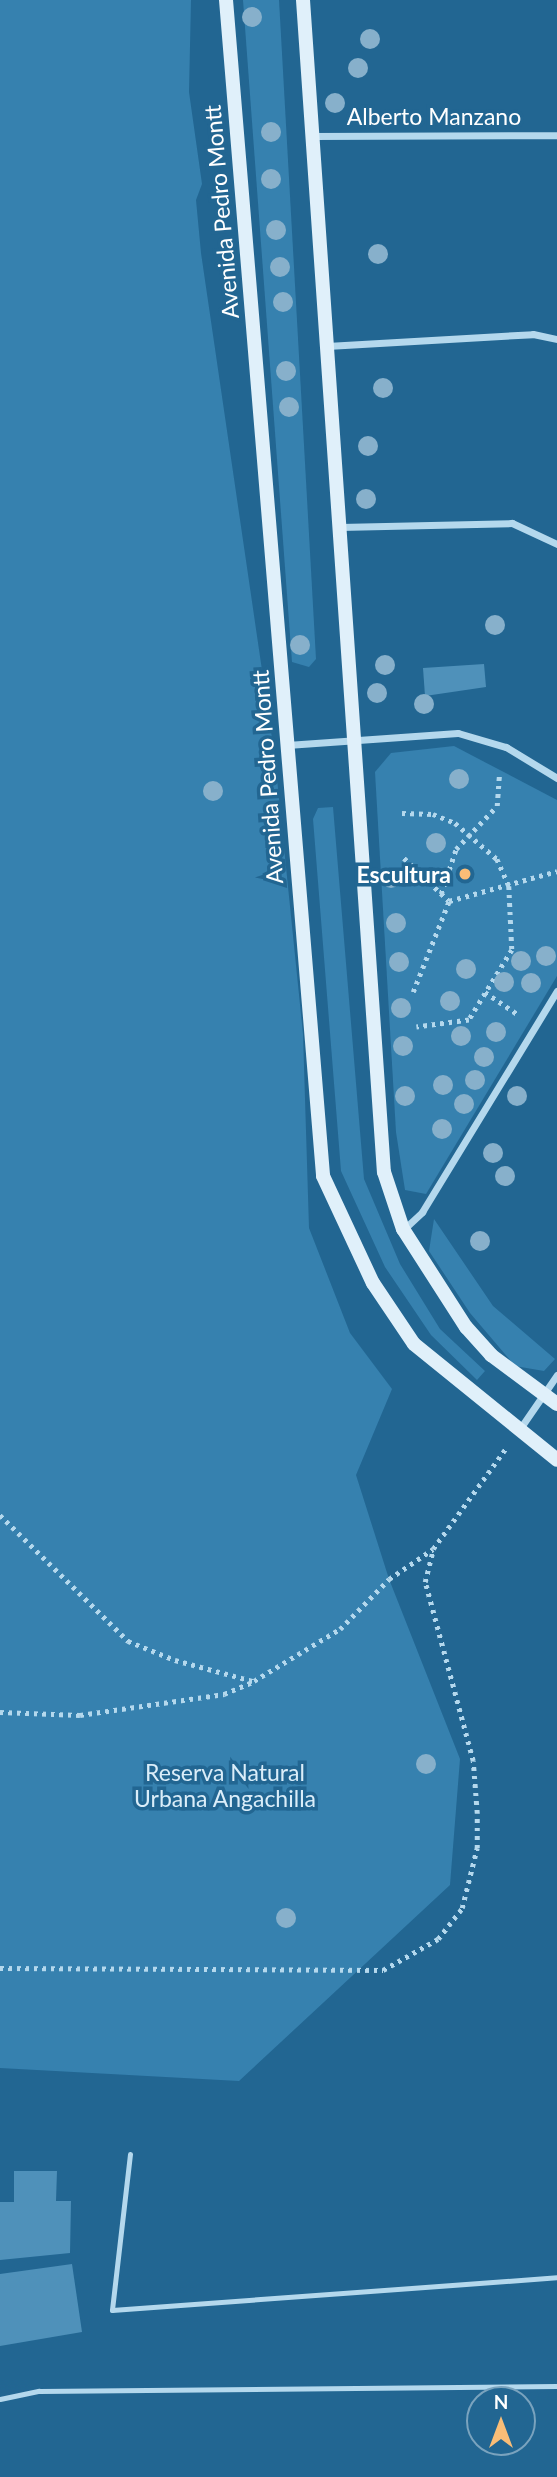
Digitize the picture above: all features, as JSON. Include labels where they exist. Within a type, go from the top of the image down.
[{"type":"main road","name":"Avenida Pedro Montt","points":[[226,0],[323,1176],[373,1283],[414,1344],[557,1460]]},
{"type":"main road","points":[[303,0],[384,1172],[404,1229],[466,1327],[491,1355],[557,1404]]},
{"type":"street","name":"Alberto Manzano","points":[[311,136],[557,135]]},
{"type":"street","points":[[327,346],[533,334],[557,339]]},
{"type":"street","points":[[340,527],[512,523],[557,544]]},
{"type":"street","points":[[287,745],[354,738],[458,733],[506,747],[557,778]]},
{"type":"street","points":[[404,1229],[422,1212],[557,991]]},
{"type":"street","points":[[519,1431],[557,1375]]},
{"type":"lane","points":[[130,2154],[112,2310],[557,2277]]},
{"type":"lane","points":[[0,2399],[39,2391],[557,2386]]},
{"type":"path","points":[[441,894],[456,849],[497,806],[499,775]]},
{"type":"path","points":[[402,813],[433,814],[469,836],[497,859],[509,886],[512,950],[469,1020],[416,1027]]},
{"type":"path","points":[[404,858],[449,901]]},
{"type":"path","points":[[449,901],[557,871]]},
{"type":"path","points":[[413,992],[449,901]]},
{"type":"path","points":[[485,992],[536,1026]]},
{"type":"path","points":[[0,1712],[80,1715],[224,1693],[254,1681],[340,1629],[389,1579],[433,1549],[519,1431]]},
{"type":"path","points":[[0,1515],[128,1641],[175,1660],[254,1681]]},
{"type":"path","points":[[0,1968],[383,1970],[438,1939],[462,1908],[477,1848],[477,1813],[473,1761],[425,1582],[433,1549]]},
{"type":"green space","name":"Reserva Natural Urbana Angachilla","points":[[0,0],[191,0],[189,92],[202,184],[196,200],[201,253],[275,759],[303,1034],[309,1228],[350,1333],[392,1389],[356,1475],[389,1579],[460,1759],[450,1885],[239,2081],[0,2068]]},
{"type":"green space","points":[[243,0],[279,0],[316,659],[309,667],[292,662]]},
{"type":"green space","points":[[454,746],[557,800],[557,976],[426,1194],[405,1190],[396,1132],[375,772],[391,753]]},
{"type":"green space","points":[[333,807],[364,1179],[400,1264],[440,1329],[485,1371],[477,1380],[431,1335],[385,1267],[341,1171],[313,819],[318,808]]},
{"type":"green space","points":[[434,1219],[493,1306],[555,1359],[544,1371],[515,1366],[470,1313],[429,1251]]},
{"type":"building","points":[[484,664],[486,687],[425,696],[423,668]]},
{"type":"building","points":[[14,2171],[57,2171],[56,2201],[71,2201],[70,2253],[0,2260],[0,2202],[14,2202]]},
{"type":"building","points":[[72,2264],[82,2332],[0,2346],[0,2274]]},
{"type":"place","name":"Escultura","points":[[465,874]]}]
